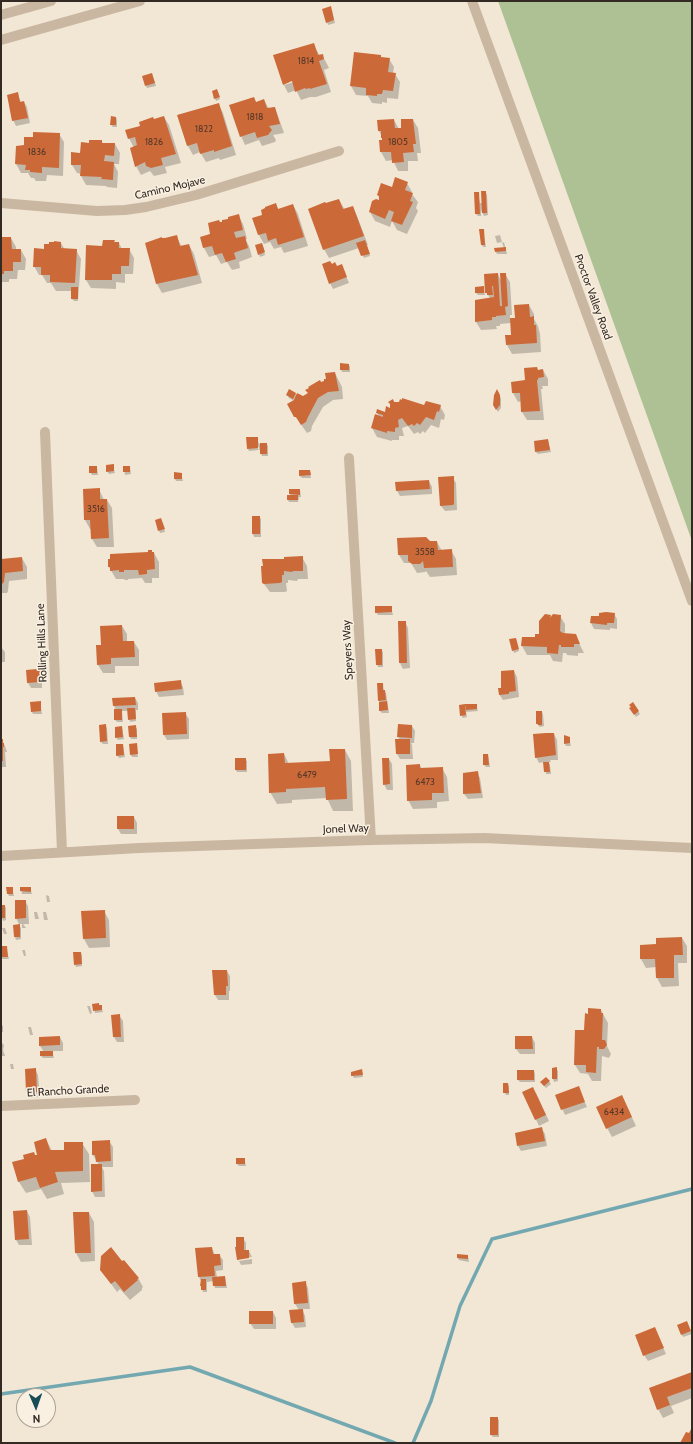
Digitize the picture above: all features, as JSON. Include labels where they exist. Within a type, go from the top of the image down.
[{"type":"street","points":[[1,15],[51,1]]},
{"type":"street","points":[[1,40],[140,1]]},
{"type":"street","name":"Proctor Valley Road","points":[[472,1],[692,601]]},
{"type":"street","name":"Camino Mojave","points":[[1,203],[97,211],[125,210],[146,207],[196,195],[338,151]]},
{"type":"street","name":"Rolling Hills Lane","points":[[45,432],[62,852]]},
{"type":"street","name":"Speyers Way","points":[[349,458],[370,840]]},
{"type":"street","name":"Jonel Way","points":[[1,856],[138,848],[370,840],[484,838],[692,848]]},
{"type":"street","name":"El Rancho Grande","points":[[1,1106],[136,1100]]},
{"type":"green space","points":[[498,1],[692,1],[692,541]]},
{"type":"building","points":[[331,6],[334,20],[326,23],[322,9]]},
{"type":"building","points":[[314,43],[318,55],[323,54],[324,59],[319,61],[327,84],[310,89],[305,88],[295,92],[292,81],[283,85],[273,55]]},
{"type":"building","points":[[354,52],[381,55],[381,57],[390,58],[388,72],[396,73],[393,91],[383,90],[382,94],[377,94],[377,96],[366,95],[366,88],[350,86]]},
{"type":"building","points":[[152,73],[155,83],[145,86],[142,76]]},
{"type":"building","points":[[217,89],[220,97],[214,99],[212,91]]},
{"type":"building","points":[[18,92],[20,102],[24,101],[28,118],[12,121],[7,95]]},
{"type":"building","points":[[254,97],[256,102],[264,99],[267,108],[275,107],[280,124],[269,126],[272,130],[268,135],[257,138],[255,132],[240,137],[229,105]]},
{"type":"building","points":[[219,103],[232,146],[214,152],[214,150],[200,154],[197,143],[187,146],[177,115]]},
{"type":"building","points":[[111,116],[116,117],[116,125],[110,125]]},
{"type":"building","points":[[164,116],[176,154],[161,158],[163,165],[151,168],[146,166],[145,162],[135,167],[130,148],[137,145],[135,137],[128,139],[125,130],[140,126],[139,122],[153,117],[154,119]]},
{"type":"building","points":[[394,119],[395,128],[401,128],[401,119],[413,119],[416,144],[413,144],[414,152],[403,153],[404,162],[392,163],[391,152],[380,152],[379,140],[382,140],[382,138],[381,131],[378,131],[377,120]]},
{"type":"building","points":[[33,132],[60,133],[59,168],[42,167],[42,173],[30,172],[30,170],[25,170],[26,165],[15,164],[16,146],[24,145],[24,137],[33,137]]},
{"type":"building","points":[[89,140],[102,140],[102,143],[115,143],[114,156],[105,155],[104,161],[114,162],[113,180],[101,179],[102,177],[80,176],[81,165],[71,165],[71,152],[80,153],[81,142],[89,143]]},
{"type":"building","points":[[395,177],[408,182],[405,190],[413,193],[410,201],[413,202],[402,225],[391,221],[394,212],[389,210],[385,219],[369,212],[372,201],[376,199],[379,200],[379,196],[377,195],[381,183],[392,187]]},
{"type":"building","points":[[481,191],[486,191],[487,213],[482,213]]},
{"type":"building","points":[[474,192],[479,192],[480,214],[475,214]]},
{"type":"building","points":[[339,199],[343,209],[353,206],[364,236],[323,250],[308,209],[325,202]]},
{"type":"building","points":[[276,203],[278,209],[293,204],[304,237],[278,245],[276,238],[268,241],[266,233],[258,235],[252,218],[262,215],[261,210]]},
{"type":"building","points":[[239,214],[243,230],[234,232],[236,238],[245,236],[248,248],[234,253],[236,259],[226,262],[222,253],[215,255],[212,246],[203,248],[200,237],[210,234],[208,223],[219,220],[222,222],[222,220],[228,219],[228,217]]},
{"type":"building","points":[[479,229],[484,229],[485,245],[481,245]]},
{"type":"building","points":[[177,235],[180,246],[189,244],[198,275],[156,284],[145,243],[162,237],[165,238]]},
{"type":"building","points":[[2,237],[11,237],[12,249],[21,249],[21,262],[13,262],[13,271],[4,271],[4,274],[1,274]]},
{"type":"building","points":[[103,240],[115,240],[114,242],[119,242],[119,248],[130,248],[129,266],[121,266],[121,274],[112,274],[112,280],[85,280],[86,245],[102,246]]},
{"type":"building","points":[[365,240],[370,254],[361,256],[356,243]]},
{"type":"building","points":[[49,242],[61,242],[61,248],[77,249],[75,283],[50,282],[50,275],[41,275],[41,267],[33,267],[34,248],[44,249],[44,244],[49,244]]},
{"type":"building","points":[[262,243],[265,252],[258,255],[255,245]]},
{"type":"building","points":[[506,247],[506,251],[495,252],[494,248]]},
{"type":"building","points":[[330,261],[332,264],[335,262],[337,266],[342,264],[347,277],[329,284],[322,264]]},
{"type":"building","points":[[498,273],[500,306],[502,306],[500,273],[506,273],[508,306],[505,307],[506,315],[492,317],[492,320],[475,322],[475,300],[494,297],[493,286],[493,295],[487,295],[487,293],[485,293],[484,274]]},
{"type":"building","points":[[484,286],[484,293],[475,293],[475,287]]},
{"type":"building","points":[[71,287],[78,287],[78,299],[71,299]]},
{"type":"building","points":[[529,304],[530,317],[534,316],[534,325],[536,325],[537,343],[506,345],[505,335],[511,335],[510,318],[515,318],[514,305]]},
{"type":"building","points":[[340,363],[349,364],[349,370],[340,370]]},
{"type":"building","points":[[537,367],[538,370],[543,369],[544,377],[538,378],[537,380],[540,411],[521,412],[520,393],[512,393],[511,382],[525,380],[524,368]]},
{"type":"building","points":[[335,372],[339,391],[328,392],[318,398],[306,422],[301,425],[296,417],[294,417],[287,404],[294,400],[297,393],[303,396],[308,393],[305,390],[309,388],[308,387],[320,380],[321,382],[324,381],[324,379],[326,379],[325,373]]},
{"type":"building","points":[[289,389],[296,393],[293,399],[286,395]]},
{"type":"building","points":[[497,389],[500,395],[500,405],[496,410],[493,405],[494,395]]},
{"type":"building","points":[[402,398],[424,405],[426,401],[441,405],[434,420],[426,417],[420,425],[417,423],[414,426],[412,424],[408,426],[402,418],[398,420],[399,427],[395,428],[395,432],[387,431],[387,433],[371,428],[375,414],[383,417],[383,415],[376,413],[377,409],[385,412],[386,406],[390,408],[390,404],[388,402],[393,399],[394,402],[399,402]]},
{"type":"building","points":[[246,437],[258,437],[258,448],[247,449]]},
{"type":"building","points":[[548,439],[550,450],[535,452],[534,441]]},
{"type":"building","points":[[260,443],[267,443],[267,454],[260,454]]},
{"type":"building","points":[[114,464],[114,471],[106,472],[106,465]]},
{"type":"building","points":[[89,466],[97,466],[97,473],[89,473]]},
{"type":"building","points":[[123,466],[130,466],[130,472],[123,472]]},
{"type":"building","points":[[299,470],[310,470],[311,475],[299,476]]},
{"type":"building","points":[[174,472],[182,473],[182,479],[174,479]]},
{"type":"building","points":[[454,476],[454,504],[440,506],[438,477]]},
{"type":"building","points":[[429,480],[430,489],[396,491],[395,482]]},
{"type":"building","points":[[100,488],[100,499],[107,499],[109,538],[91,539],[90,520],[84,520],[83,489]]},
{"type":"building","points":[[289,489],[300,489],[300,495],[289,494]]},
{"type":"building","points":[[287,495],[298,495],[298,500],[287,500]]},
{"type":"building","points":[[252,516],[260,516],[260,534],[252,534]]},
{"type":"building","points":[[161,518],[165,529],[158,531],[155,520]]},
{"type":"building","points":[[426,537],[430,541],[437,541],[438,550],[452,549],[453,567],[424,568],[423,561],[420,564],[412,564],[408,561],[408,555],[398,555],[397,538]]},
{"type":"building","points":[[148,550],[152,550],[152,552],[154,552],[155,569],[147,570],[147,574],[139,575],[138,570],[124,570],[124,572],[119,572],[119,570],[110,571],[110,567],[108,567],[108,559],[110,559],[110,554],[148,552]]},
{"type":"building","points":[[303,556],[303,571],[284,571],[284,575],[282,575],[282,582],[262,583],[262,559],[284,559],[284,557]]},
{"type":"building","points":[[22,557],[23,571],[5,573],[4,582],[1,585],[1,559]]},
{"type":"building","points":[[375,606],[392,606],[392,612],[375,613]]},
{"type":"building","points":[[599,613],[615,613],[614,623],[607,623],[607,625],[590,623],[591,616],[599,616]]},
{"type":"building","points":[[545,614],[551,615],[550,618],[553,614],[561,615],[560,631],[563,633],[576,634],[580,644],[574,644],[574,647],[561,647],[561,645],[559,645],[558,654],[547,653],[547,647],[521,646],[522,637],[535,637],[535,634],[539,634],[539,621]]},
{"type":"building","points":[[398,621],[406,621],[407,663],[399,663]]},
{"type":"building","points":[[122,625],[123,641],[134,641],[135,657],[111,658],[111,664],[97,665],[96,645],[101,645],[100,626]]},
{"type":"building","points":[[516,638],[519,649],[512,651],[509,639]]},
{"type":"building","points":[[375,649],[382,649],[382,665],[376,665]]},
{"type":"building","points":[[37,669],[37,671],[41,671],[41,677],[39,677],[40,682],[27,683],[26,670]]},
{"type":"building","points":[[514,670],[516,691],[509,692],[509,694],[499,695],[498,688],[501,688],[501,671]]},
{"type":"building","points":[[181,680],[182,689],[155,692],[154,683]]},
{"type":"building","points":[[377,683],[383,683],[383,690],[385,690],[386,700],[378,701]]},
{"type":"building","points":[[135,697],[136,705],[113,706],[112,698]]},
{"type":"building","points":[[41,701],[41,711],[31,712],[30,702]]},
{"type":"building","points":[[387,701],[388,710],[379,711],[379,702]]},
{"type":"building","points":[[633,702],[639,711],[634,715],[629,708],[631,707],[629,705]]},
{"type":"building","points":[[465,704],[477,704],[477,709],[466,710]]},
{"type":"building","points":[[465,704],[466,715],[460,716],[459,705]]},
{"type":"building","points":[[127,708],[135,708],[136,719],[128,720]]},
{"type":"building","points":[[114,709],[122,709],[122,720],[114,720]]},
{"type":"building","points":[[536,711],[542,711],[542,725],[536,724]]},
{"type":"building","points":[[186,712],[187,734],[163,735],[162,713]]},
{"type":"building","points":[[106,724],[107,741],[100,742],[99,725]]},
{"type":"building","points":[[398,724],[412,725],[412,738],[397,737]]},
{"type":"building","points":[[136,725],[137,737],[129,737],[128,726]]},
{"type":"building","points":[[122,726],[123,737],[115,738],[115,727]]},
{"type":"building","points":[[554,733],[556,755],[535,758],[533,734]]},
{"type":"building","points":[[564,735],[570,737],[570,743],[564,744]]},
{"type":"building","points":[[1,739],[3,739],[4,743],[3,761],[1,761]]},
{"type":"building","points":[[395,739],[410,739],[410,754],[396,754]]},
{"type":"building","points":[[137,743],[138,754],[130,755],[129,744]]},
{"type":"building","points":[[116,744],[123,744],[124,755],[116,756]]},
{"type":"building","points":[[329,749],[345,749],[347,799],[326,800],[325,787],[286,789],[286,792],[269,793],[268,754],[284,753],[285,763],[330,761]]},
{"type":"building","points":[[483,754],[488,754],[489,765],[483,765]]},
{"type":"building","points":[[235,758],[246,758],[246,770],[235,770]]},
{"type":"building","points":[[382,758],[389,758],[390,784],[383,785]]},
{"type":"building","points":[[543,762],[549,762],[550,772],[544,772]]},
{"type":"building","points":[[420,764],[420,768],[443,767],[444,793],[432,793],[432,800],[407,801],[406,765]]},
{"type":"building","points":[[478,771],[481,793],[463,794],[463,773]]},
{"type":"building","points":[[117,816],[134,816],[134,829],[117,829]]},
{"type":"building","points":[[6,887],[13,887],[13,894],[7,894]]},
{"type":"building","points":[[20,887],[31,887],[31,892],[20,891]]},
{"type":"building","points":[[15,900],[26,900],[26,918],[15,919]]},
{"type":"building","points":[[1,905],[5,905],[5,918],[1,918]]},
{"type":"building","points":[[105,910],[106,938],[83,939],[81,911]]},
{"type":"building","points":[[20,924],[20,937],[14,937],[13,925]]},
{"type":"building","points":[[682,937],[683,955],[674,955],[674,978],[656,978],[655,959],[640,959],[640,945],[656,944],[656,938]]},
{"type":"building","points":[[1,946],[7,946],[8,957],[1,957]]},
{"type":"building","points":[[73,952],[81,952],[82,964],[74,965]]},
{"type":"building","points":[[212,970],[227,970],[228,986],[226,986],[226,995],[214,995]]},
{"type":"building","points":[[99,1003],[99,1005],[102,1005],[102,1010],[93,1011],[92,1004]]},
{"type":"building","points":[[588,1008],[601,1009],[601,1013],[603,1013],[602,1040],[605,1040],[607,1045],[604,1049],[599,1049],[599,1047],[597,1047],[596,1073],[586,1072],[586,1065],[574,1065],[575,1030],[584,1030],[585,1013],[588,1014]]},
{"type":"building","points":[[120,1014],[121,1037],[113,1037],[111,1015]]},
{"type":"building","points":[[60,1036],[60,1045],[39,1046],[39,1037]]},
{"type":"building","points":[[515,1036],[532,1036],[533,1049],[515,1049]]},
{"type":"building","points":[[40,1051],[53,1051],[53,1056],[40,1056]]},
{"type":"building","points":[[557,1067],[557,1079],[552,1079],[552,1068]]},
{"type":"building","points":[[36,1068],[37,1092],[26,1092],[25,1069]]},
{"type":"building","points":[[362,1069],[363,1075],[351,1076],[351,1072]]},
{"type":"building","points":[[517,1070],[534,1070],[534,1080],[517,1080]]},
{"type":"building","points":[[546,1077],[550,1081],[544,1086],[540,1082]]},
{"type":"building","points":[[503,1083],[508,1083],[509,1093],[503,1093]]},
{"type":"building","points":[[579,1086],[585,1102],[561,1110],[555,1095]]},
{"type":"building","points":[[533,1087],[546,1115],[535,1120],[522,1092]]},
{"type":"building","points":[[622,1095],[632,1117],[606,1129],[596,1107]]},
{"type":"building","points":[[542,1127],[545,1141],[517,1146],[515,1133]]},
{"type":"building","points":[[46,1138],[50,1150],[64,1150],[64,1142],[83,1142],[83,1171],[55,1172],[58,1182],[40,1188],[36,1177],[18,1182],[12,1162],[24,1159],[23,1155],[34,1152],[35,1155],[37,1155],[34,1142]]},
{"type":"building","points":[[110,1140],[111,1161],[96,1162],[95,1155],[92,1155],[92,1141]]},
{"type":"building","points":[[236,1158],[245,1158],[245,1164],[236,1164]]},
{"type":"building","points":[[91,1164],[102,1164],[102,1191],[91,1192]]},
{"type":"building","points":[[27,1210],[29,1239],[15,1240],[13,1211]]},
{"type":"building","points":[[73,1212],[89,1212],[91,1253],[75,1253]]},
{"type":"building","points":[[236,1237],[244,1237],[244,1250],[249,1250],[249,1258],[237,1260],[235,1247]]},
{"type":"building","points":[[111,1247],[122,1261],[124,1260],[139,1278],[124,1292],[115,1281],[111,1284],[100,1270],[101,1256]]},
{"type":"building","points":[[212,1247],[213,1254],[220,1254],[221,1265],[214,1266],[215,1276],[198,1277],[195,1248]]},
{"type":"building","points":[[457,1254],[468,1255],[468,1259],[457,1258]]},
{"type":"building","points":[[225,1276],[226,1286],[213,1286],[212,1277]]},
{"type":"building","points":[[201,1279],[206,1279],[206,1290],[201,1290]]},
{"type":"building","points":[[306,1281],[308,1303],[294,1304],[292,1283]]},
{"type":"building","points":[[303,1309],[304,1322],[291,1323],[289,1310]]},
{"type":"building","points":[[249,1311],[273,1311],[273,1324],[249,1324]]},
{"type":"building","points":[[687,1321],[691,1331],[681,1335],[677,1325]]},
{"type":"building","points":[[655,1327],[664,1348],[643,1356],[635,1335]]},
{"type":"building","points":[[692,1372],[692,1388],[667,1397],[670,1405],[657,1410],[649,1388]]},
{"type":"building","points":[[490,1417],[498,1417],[498,1435],[490,1435]]},
{"type":"building","points":[[692,1427],[692,1443],[680,1443],[686,1432],[689,1433]]},
{"type":"waterway","points":[[413,1443],[431,1401],[460,1306],[492,1239],[692,1189]]},
{"type":"waterway","points":[[1,1394],[190,1367],[395,1443]]}]
